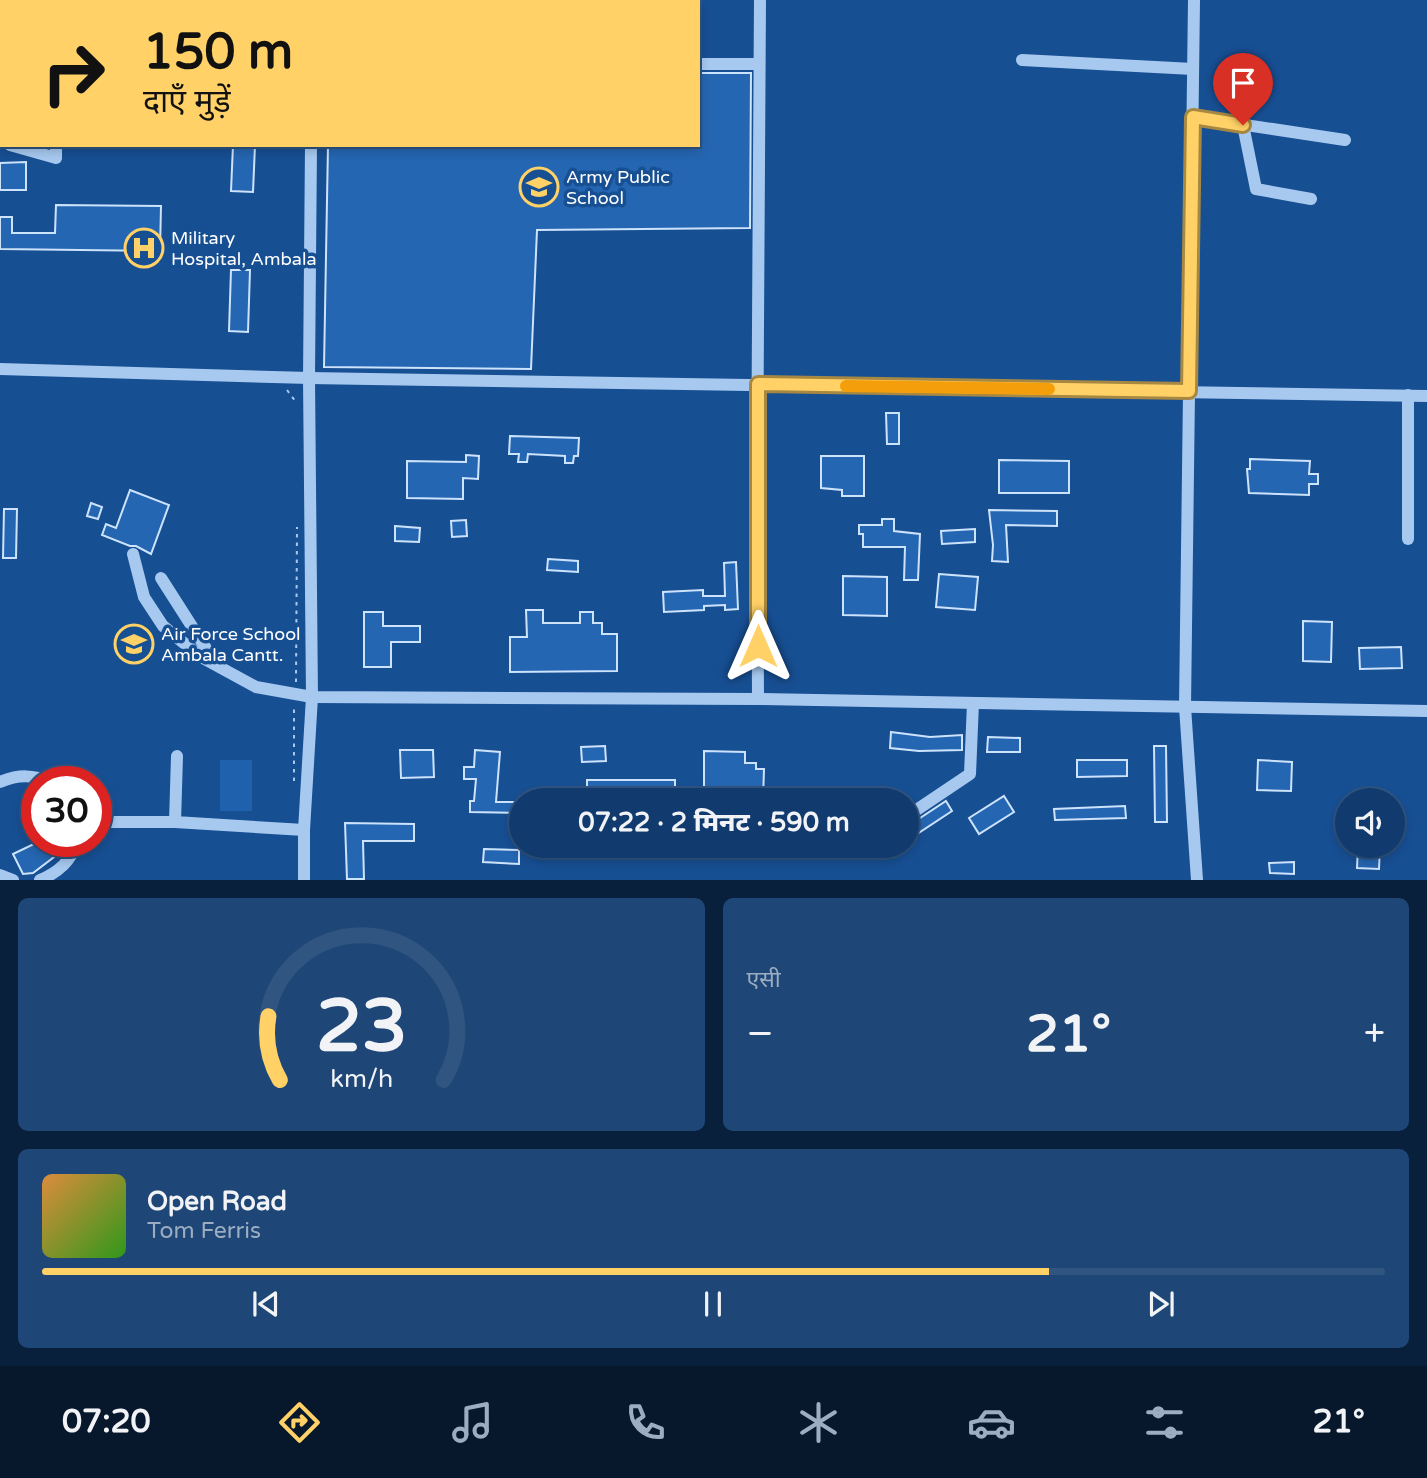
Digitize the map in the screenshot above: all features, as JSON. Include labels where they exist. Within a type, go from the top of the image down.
[{"type":"street","points":[[758,699],[760,0]]},
{"type":"street","points":[[1194,0],[1185,707],[1197,880]]},
{"type":"street","points":[[1022,60],[1193,69]]},
{"type":"street","points":[[700,64],[759,64]]},
{"type":"street","points":[[1193,117],[1345,140]]},
{"type":"street","points":[[1243,125],[1256,189],[1311,199]]},
{"type":"street","points":[[17,147],[56,158],[56,147]]},
{"type":"street","points":[[304,880],[304,830],[312,697],[309,378],[311,147]]},
{"type":"street","points":[[0,369],[309,378],[1427,396]]},
{"type":"street","points":[[1408,395],[1408,539]]},
{"type":"street","points":[[132,554],[144,597],[163,626],[201,657],[256,687],[312,697],[758,699],[1427,711]]},
{"type":"street","points":[[161,578],[208,655],[219,667]]},
{"type":"street","points":[[919,808],[970,774],[974,703]]},
{"type":"street","points":[[175,822],[177,756]]},
{"type":"street","points":[[0,782],[21,776]]},
{"type":"street","points":[[112,822],[175,822],[304,830]]},
{"type":"street","points":[[40,880],[55,873],[70,857]]},
{"type":"street","points":[[0,875],[13,880]]},
{"type":"path","points":[[282,388],[292,394],[298,407]]},
{"type":"path","points":[[296,685],[298,520]]},
{"type":"path","points":[[294,705],[294,787]]},
{"type":"shaded area","points":[[220,760],[252,760],[252,811],[220,811]]},
{"type":"building","name":"Army Public School","points":[[700,73],[751,73],[750,228],[537,230],[531,369],[324,367],[328,147],[700,147]]},
{"type":"building","points":[[233,147],[255,147],[253,192],[231,191]]},
{"type":"building","points":[[26,162],[26,190],[0,190],[0,163]]},
{"type":"building","points":[[56,205],[161,206],[160,251],[0,249],[0,217],[12,217],[12,233],[55,233]]},
{"type":"building","points":[[231,270],[250,270],[248,332],[229,331]]},
{"type":"building","points":[[886,413],[899,413],[899,444],[887,444]]},
{"type":"building","points":[[510,436],[579,438],[578,456],[574,456],[573,463],[565,463],[565,456],[528,454],[527,462],[518,462],[519,454],[509,454]]},
{"type":"building","points":[[466,455],[479,456],[478,479],[463,478],[463,499],[407,498],[407,461],[466,462]]},
{"type":"building","points":[[821,456],[864,456],[864,496],[842,496],[842,490],[821,488]]},
{"type":"building","points":[[1250,459],[1310,461],[1309,474],[1318,474],[1318,484],[1309,484],[1309,495],[1249,493],[1247,469],[1250,469]]},
{"type":"building","points":[[999,460],[1069,461],[1069,493],[999,493]]},
{"type":"building","points":[[130,490],[169,505],[151,554],[102,535],[106,524],[116,528]]},
{"type":"building","points":[[91,503],[102,507],[98,519],[87,516]]},
{"type":"building","points":[[4,509],[17,509],[16,558],[3,558]]},
{"type":"building","points":[[989,510],[1057,511],[1057,526],[1006,525],[1008,562],[992,561]]},
{"type":"building","points":[[882,519],[894,519],[894,531],[920,534],[918,580],[904,580],[905,547],[863,547],[863,534],[859,534],[859,525],[882,525]]},
{"type":"building","points":[[466,520],[467,536],[452,537],[451,521]]},
{"type":"building","points":[[395,526],[420,528],[419,542],[395,541]]},
{"type":"building","points":[[975,529],[975,542],[942,544],[941,531]]},
{"type":"building","points":[[548,559],[578,561],[578,572],[547,570]]},
{"type":"building","points":[[736,562],[738,609],[725,610],[725,605],[704,606],[704,610],[664,612],[663,592],[703,590],[703,596],[725,596],[724,563]]},
{"type":"building","points":[[939,574],[978,577],[975,610],[936,607]]},
{"type":"building","points":[[843,576],[887,577],[887,616],[843,615]]},
{"type":"building","points":[[526,610],[543,610],[543,623],[580,623],[580,612],[593,612],[593,623],[602,623],[602,634],[617,634],[617,671],[510,672],[510,637],[527,637]]},
{"type":"building","points":[[364,612],[383,612],[383,626],[420,626],[420,642],[391,642],[391,667],[364,667]]},
{"type":"building","points":[[1303,621],[1332,622],[1331,662],[1303,661]]},
{"type":"building","points":[[1401,647],[1402,668],[1360,669],[1359,648]]},
{"type":"building","points":[[891,732],[930,737],[962,735],[962,750],[919,751],[890,748]]},
{"type":"building","points":[[988,737],[1020,738],[1020,752],[987,752]]},
{"type":"building","points":[[605,746],[606,761],[582,762],[581,747]]},
{"type":"building","points":[[1154,746],[1166,746],[1167,822],[1155,822]]},
{"type":"building","points":[[400,750],[433,750],[434,777],[401,778]]},
{"type":"building","points":[[475,750],[500,752],[496,802],[509,802],[509,813],[470,812],[476,779],[464,779],[464,767],[474,767]]},
{"type":"building","points":[[704,751],[745,752],[745,763],[756,763],[756,769],[764,769],[763,788],[704,788]]},
{"type":"building","points":[[1077,760],[1127,760],[1127,776],[1077,777]]},
{"type":"building","points":[[1258,760],[1292,762],[1291,791],[1257,790]]},
{"type":"building","points":[[587,780],[675,780],[675,788],[587,788]]},
{"type":"building","points":[[1004,796],[1014,812],[979,834],[969,818]]},
{"type":"building","points":[[946,801],[952,811],[919,833],[919,819]]},
{"type":"building","points":[[1125,806],[1126,818],[1055,820],[1054,809]]},
{"type":"building","points":[[345,823],[414,824],[414,841],[363,841],[364,879],[347,879]]},
{"type":"building","points":[[484,849],[509,850],[509,858],[519,858],[519,864],[483,862]]},
{"type":"building","points":[[21,850],[21,857],[54,857],[33,873],[23,874],[13,854]]},
{"type":"building","points":[[1357,858],[1379,858],[1379,869],[1357,868]]},
{"type":"building","points":[[1294,862],[1294,874],[1270,873],[1269,863]]},
{"type":"slow traffic","points":[[846,386],[1049,389]]},
{"type":"place","name":"Army Public School","points":[[539,187]]},
{"type":"place","name":"Military Hospital, Ambala","points":[[144,248]]},
{"type":"place","name":"Air Force School Ambala Cantt.","points":[[134,644]]},
{"type":"route","points":[[758,646],[758,384],[1189,391],[1193,117],[1243,125]]}]
